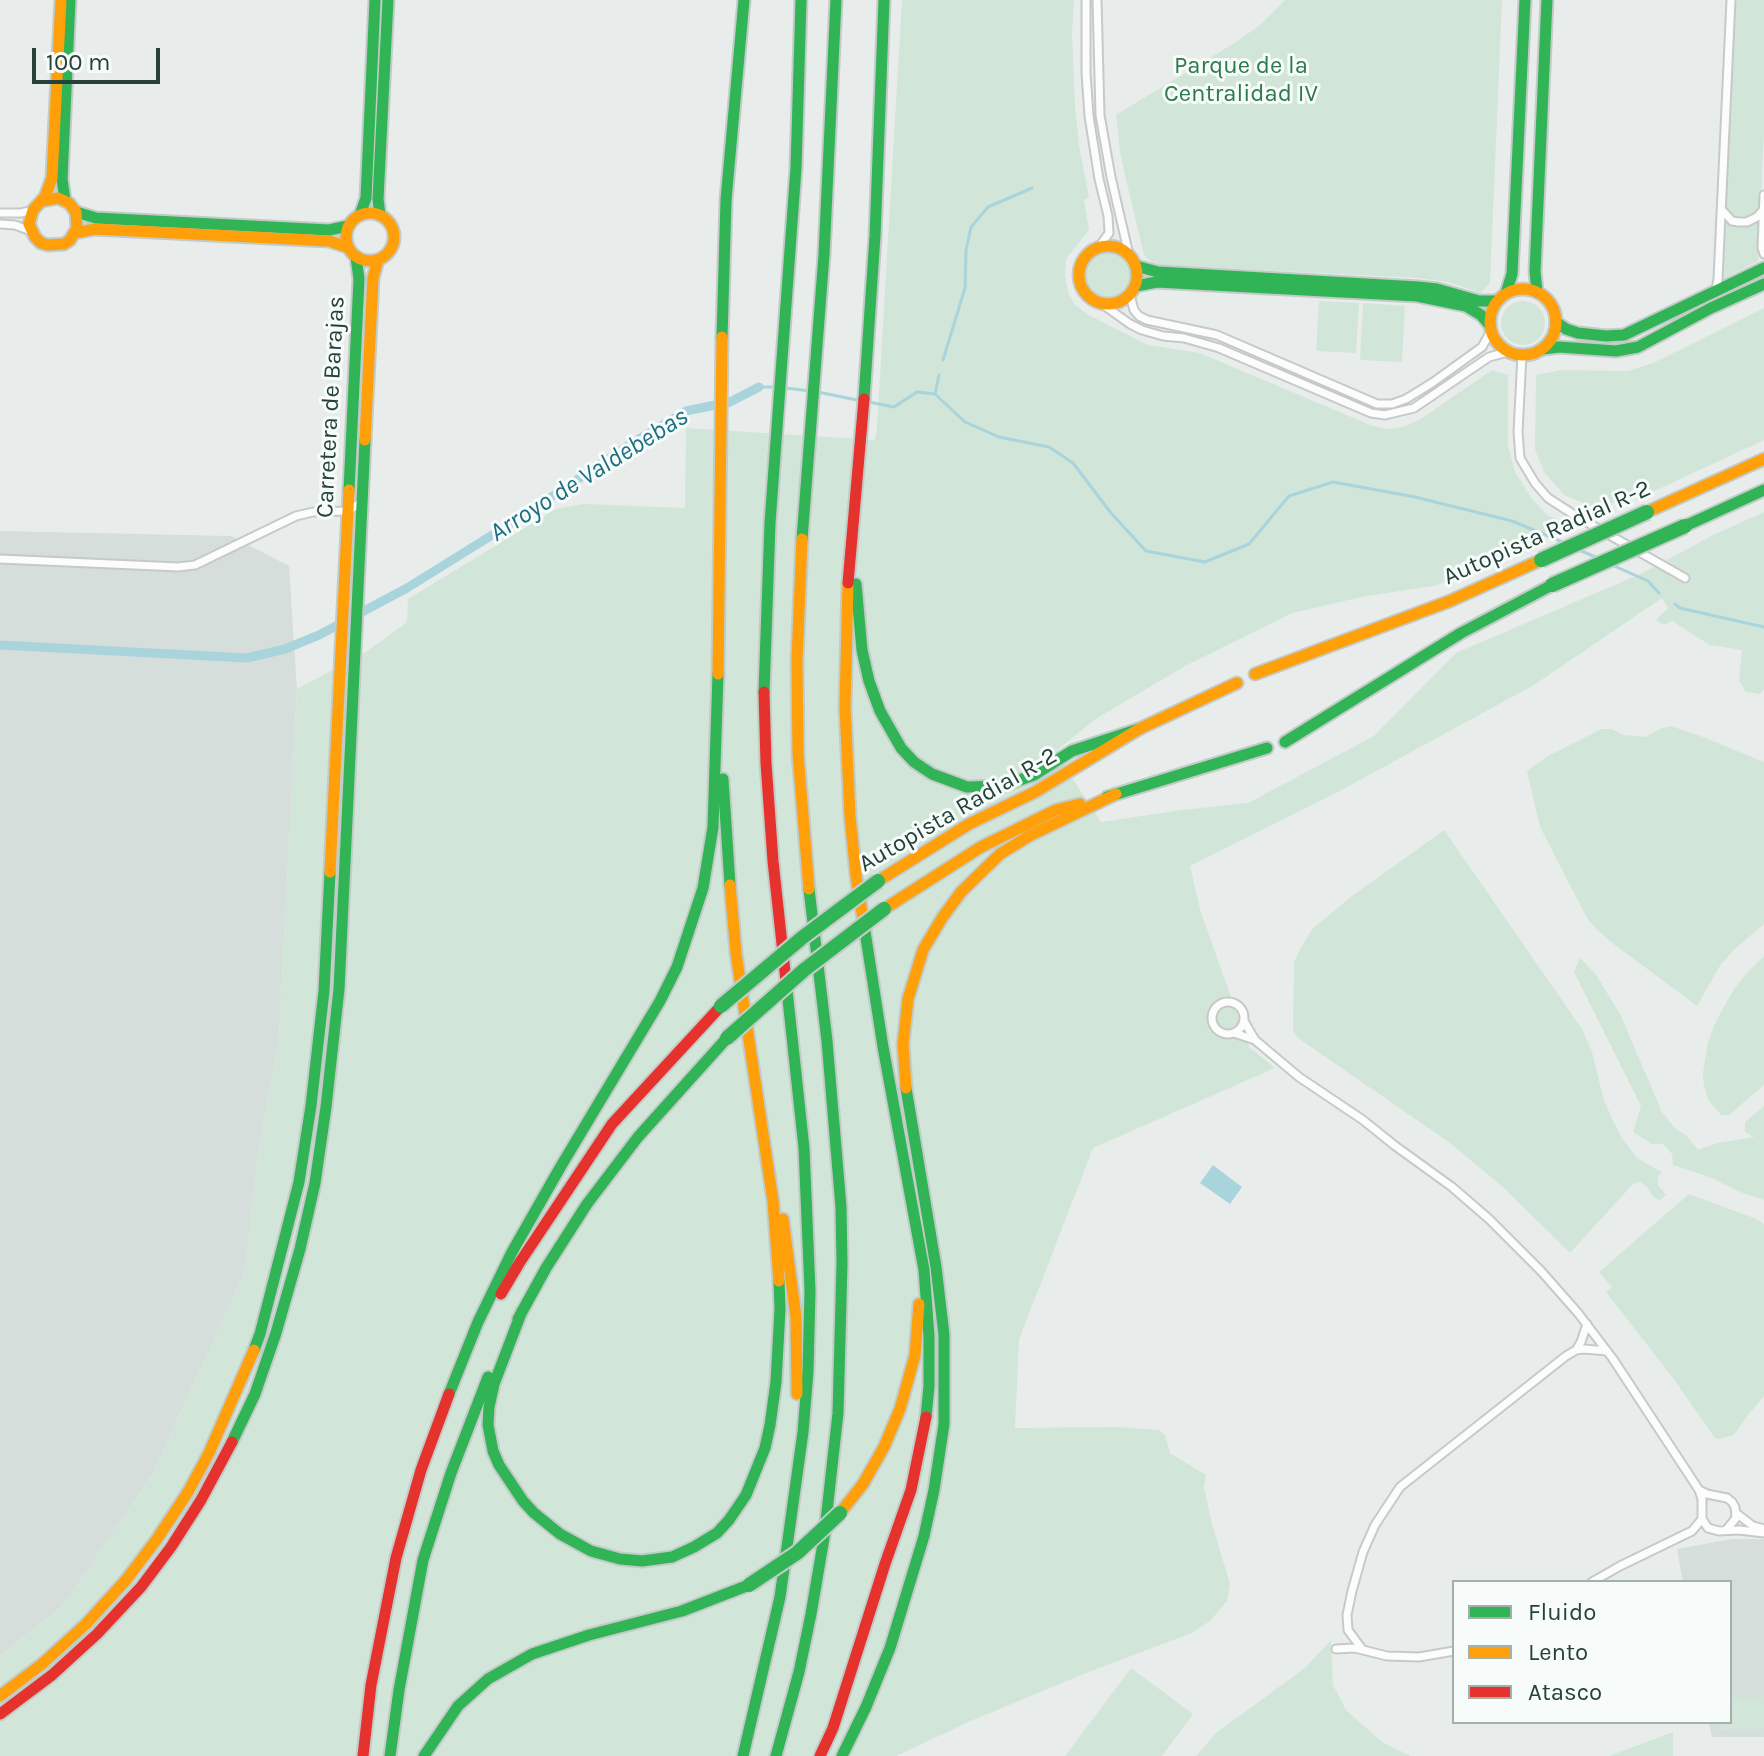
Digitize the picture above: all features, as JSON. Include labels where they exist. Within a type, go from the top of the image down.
[{"type":"main road","points":[[61,0],[52,178],[29,224],[31,231],[48,245],[64,244],[75,233],[78,223],[76,212]]},
{"type":"main road","points":[[70,0],[62,179],[65,200],[76,212],[96,218],[329,230],[348,226],[367,213],[380,215],[392,226],[394,242],[385,256],[378,260],[363,260],[329,241],[95,229],[75,233]]},
{"type":"main road","points":[[360,215],[366,198],[375,0]]},
{"type":"main road","points":[[380,215],[378,199],[388,0]]},
{"type":"main road","points":[[363,1756],[371,1685],[396,1558],[421,1470],[452,1387],[478,1322],[512,1252],[660,1001],[677,967],[703,888],[713,827],[720,618],[726,200],[744,0]]},
{"type":"main road","points":[[743,1756],[780,1597],[803,1432],[808,1371],[810,1291],[804,1148],[773,861],[764,682],[776,431],[796,168],[801,0]]},
{"type":"main road","points":[[776,1756],[799,1672],[824,1538],[838,1413],[841,1207],[827,1041],[805,853],[798,754],[797,660],[802,538],[824,255],[836,0]]},
{"type":"main road","points":[[820,1756],[833,1728],[911,1490],[925,1429],[929,1386],[924,1270],[856,876],[845,707],[847,595],[875,236],[884,0]]},
{"type":"main road","points":[[1490,327],[1491,314],[1512,274],[1525,0]]},
{"type":"main road","points":[[1537,292],[1535,271],[1547,0]]},
{"type":"main road","points":[[38,205],[51,198],[65,200]]},
{"type":"main road","points":[[348,226],[346,240],[352,252]]},
{"type":"main road","points":[[1543,349],[1552,339],[1556,322],[1551,304],[1537,292],[1527,289],[1479,301],[1418,287],[1158,272],[1149,271],[1115,247],[1099,247],[1088,254],[1078,277],[1083,292],[1102,304],[1118,303],[1133,290],[1157,282],[1417,296],[1474,310],[1490,327],[1500,347],[1515,354],[1559,347],[1616,351],[1638,347],[1764,284]]},
{"type":"main road","name":"Carretera de Barajas","points":[[0,1696],[42,1664],[86,1624],[126,1580],[188,1492],[209,1453],[260,1334],[296,1194],[311,1106],[324,991],[359,279],[352,252]]},
{"type":"main road","name":"Carretera de Barajas","points":[[0,1714],[52,1675],[97,1634],[141,1587],[171,1547],[223,1460],[255,1394],[300,1249],[315,1183],[339,989],[373,278],[378,260]]},
{"type":"main road","points":[[1133,261],[1138,276],[1133,290]]},
{"type":"main road","points":[[1556,322],[1578,333],[1624,335],[1764,268]]},
{"type":"main road","name":"Autopista Radial R-2","points":[[1255,674],[1450,601],[1764,459]]},
{"type":"main road","name":"Autopista Radial R-2","points":[[1285,742],[1461,633],[1552,585],[1764,490]]},
{"type":"main road","points":[[854,520],[859,633],[866,667],[885,722],[914,762],[950,782],[967,787],[997,787],[1034,775],[1072,751],[1139,729]]},
{"type":"main road","points":[[522,1311],[494,1384],[488,1425],[499,1465],[523,1501],[560,1534],[591,1551],[620,1559],[642,1561],[672,1557],[717,1533],[738,1508],[759,1466],[770,1425],[780,1309],[777,1240],[736,953],[727,861],[720,618]]},
{"type":"main road","name":"Autopista Radial R-2","points":[[452,1387],[520,1262],[612,1124],[721,1006],[803,937],[878,881],[969,824],[1035,792],[1139,729],[1237,683]]},
{"type":"main road","name":"Autopista Radial R-2","points":[[522,1311],[587,1204],[629,1148],[727,1038],[804,970],[884,909],[981,847],[1056,810],[1267,748]]},
{"type":"main road","points":[[842,1756],[890,1648],[924,1536],[944,1424],[944,1335],[938,1281],[907,1096],[903,1044],[908,999],[923,950],[961,892],[1000,854],[1116,794]]},
{"type":"main road","points":[[751,1052],[789,1251],[796,1317],[796,1433],[788,1542]]},
{"type":"main road","points":[[424,1756],[458,1706],[488,1679],[532,1654],[589,1635],[682,1611],[749,1585],[797,1553],[840,1513],[863,1484],[884,1447],[900,1409],[915,1355],[919,1290],[910,1194]]},
{"type":"main road","points":[[390,1756],[423,1560],[478,1403],[522,1311]]},
{"type":"street","points":[[1086,0],[1089,116],[1109,233],[1099,247]]},
{"type":"street","points":[[1097,0],[1100,115],[1111,177],[1133,261]]},
{"type":"street","points":[[1716,290],[1731,0]]},
{"type":"street","points":[[1764,195],[1764,254]]},
{"type":"street","points":[[0,213],[21,213],[38,205]]},
{"type":"street","points":[[1721,208],[1732,221],[1739,222],[1747,222],[1763,210]]},
{"type":"street","points":[[0,224],[31,231]]},
{"type":"street","points":[[1133,290],[1134,310],[1147,320],[1217,335],[1377,404],[1392,404],[1406,399],[1432,383],[1482,347],[1490,327]]},
{"type":"street","points":[[1102,304],[1142,330],[1219,348],[1371,413],[1385,415],[1414,408],[1497,354],[1515,354],[1520,458],[1535,483],[1548,498],[1576,516],[1685,578]]},
{"type":"street","points":[[0,559],[186,566],[209,560],[296,516],[348,511],[363,501]]},
{"type":"street","points":[[1255,1040],[1217,1030],[1213,1022],[1215,1009],[1226,1002],[1234,1003],[1241,1009],[1255,1040],[1299,1077],[1363,1120],[1452,1187],[1513,1243],[1587,1324],[1607,1351],[1699,1490],[1704,1524],[1713,1531],[1764,1531]]},
{"type":"street","points":[[1234,1033],[1244,1021]]},
{"type":"street","points":[[1362,1649],[1348,1630],[1347,1615],[1363,1552],[1375,1525],[1400,1487],[1576,1350],[1587,1324]]},
{"type":"street","points":[[1576,1350],[1607,1351]]},
{"type":"street","points":[[1699,1490],[1727,1498],[1735,1507],[1733,1523],[1725,1530]]},
{"type":"street","points":[[1702,1507],[1716,1496]]},
{"type":"street","points":[[1736,1513],[1764,1531]]},
{"type":"street","points":[[1596,1580],[1692,1531],[1702,1519]]},
{"type":"street","points":[[1348,1630],[1336,1649],[1362,1649],[1387,1656],[1419,1657],[1452,1651]]},
{"type":"shaded area","points":[[0,531],[231,536],[289,566],[297,689],[279,1038],[258,1155],[245,1272],[152,1475],[63,1606],[0,1656]]},
{"type":"shaded area","points":[[1732,1539],[1764,1539],[1764,1737],[1712,1737],[1709,1724],[1732,1724],[1732,1580],[1683,1580],[1677,1549]]},
{"type":"green space","points":[[902,0],[1074,0],[1075,105],[1089,197],[1084,200],[1089,230],[1066,259],[1065,277],[1074,304],[1087,314],[1148,345],[1200,353],[1370,425],[1387,429],[1404,427],[1419,420],[1492,370],[1508,375],[1508,445],[1515,472],[1532,499],[1547,515],[1567,523],[1521,544],[1499,563],[1434,586],[1366,596],[1292,613],[1185,666],[1094,720],[1055,752],[1101,822],[1248,803],[1374,736],[1456,653],[1645,572],[1713,535],[1764,512],[1764,689],[1760,694],[1746,692],[1739,680],[1742,650],[1710,645],[1672,621],[1663,625],[1656,620],[1668,608],[1662,598],[1534,685],[1336,793],[1190,866],[1201,913],[1249,1047],[1275,1068],[1093,1148],[1019,1340],[1015,1428],[1116,1427],[1159,1430],[1165,1435],[1170,1453],[1206,1475],[1204,1487],[1212,1524],[1230,1584],[1227,1601],[1210,1621],[1192,1633],[973,1720],[896,1756],[0,1756],[0,1656],[63,1606],[152,1475],[245,1272],[258,1155],[279,1038],[297,689],[366,652],[407,622],[408,599],[556,509],[584,504],[685,508],[686,428],[875,440]]},
{"type":"green space","name":"Parque de la Centralidad IV","points":[[1285,0],[1502,0],[1490,283],[1481,293],[1448,282],[1417,278],[1161,265],[1144,255],[1120,152],[1116,115],[1236,42],[1260,25]]},
{"type":"green space","points":[[1735,0],[1764,0],[1764,133],[1758,261],[1723,279]]},
{"type":"green space","points":[[1107,252],[1123,259],[1130,275],[1123,291],[1107,298],[1091,291],[1084,275],[1091,259]]},
{"type":"green space","points":[[1319,301],[1359,303],[1356,353],[1316,351]]},
{"type":"green space","points":[[1523,301],[1538,308],[1545,323],[1538,338],[1523,345],[1508,338],[1501,323],[1508,308]]},
{"type":"green space","points":[[1363,303],[1405,306],[1402,362],[1360,360]]},
{"type":"green space","points":[[1764,308],[1764,440],[1646,495],[1630,496],[1598,509],[1564,495],[1544,472],[1535,449],[1536,375],[1561,370],[1628,371],[1653,363]]},
{"type":"green space","points":[[1671,726],[1764,762],[1764,924],[1721,964],[1697,1006],[1615,945],[1587,918],[1540,827],[1527,771],[1548,756],[1601,729],[1645,737]]},
{"type":"green space","points":[[1444,830],[1582,1029],[1592,1052],[1603,1097],[1622,1138],[1637,1158],[1662,1172],[1658,1185],[1666,1195],[1660,1200],[1653,1197],[1640,1182],[1633,1184],[1570,1253],[1504,1188],[1450,1143],[1298,1038],[1293,1030],[1294,962],[1313,928]]},
{"type":"green space","points":[[1764,956],[1764,1085],[1729,1115],[1721,1115],[1709,1101],[1704,1087],[1708,1042],[1734,989]]},
{"type":"green space","points":[[1580,958],[1595,973],[1620,1014],[1662,1112],[1698,1150],[1717,1143],[1754,1137],[1745,1132],[1745,1122],[1764,1106],[1764,1200],[1673,1165],[1672,1154],[1663,1144],[1652,1144],[1633,1132],[1641,1106],[1574,972]]},
{"type":"green space","points":[[1689,1194],[1764,1224],[1764,1396],[1734,1435],[1719,1439],[1715,1438],[1606,1292],[1612,1287],[1599,1272]]},
{"type":"green space","points":[[1331,1640],[1333,1685],[1346,1710],[1382,1742],[1411,1756],[1196,1756],[1216,1733],[1305,1668]]},
{"type":"green space","points":[[1131,1668],[1193,1714],[1162,1756],[1065,1756]]},
{"type":"green space","points":[[1764,1697],[1764,1729],[1718,1730],[1718,1724],[1732,1724],[1732,1698]]},
{"type":"green space","points":[[1673,1732],[1673,1756],[1609,1756]]},
{"type":"water","points":[[1213,1165],[1242,1187],[1230,1204],[1200,1183]]},
{"type":"waterway","points":[[943,360],[965,288],[966,250],[971,227],[988,207],[1032,188]]},
{"type":"waterway","points":[[935,394],[939,375]]},
{"type":"waterway","name":"Arroyo de Valdebebas","points":[[759,387],[775,387]]},
{"type":"waterway","name":"Arroyo de Valdebebas","points":[[0,645],[247,658],[285,649],[319,635],[407,588],[686,411],[730,402],[759,387]]},
{"type":"waterway","name":"Arroyo de Valdebebas","points":[[786,388],[810,391]]},
{"type":"waterway","name":"Arroyo de Valdebebas","points":[[818,392],[857,400]]},
{"type":"waterway","name":"Arroyo de Valdebebas","points":[[869,402],[894,407],[917,392],[935,394],[965,422],[999,437],[1049,447],[1073,463],[1111,513],[1146,551],[1205,562],[1249,544],[1289,496],[1333,482],[1415,497],[1512,521],[1565,543]]},
{"type":"waterway","name":"Arroyo de Valdebebas","points":[[1579,550],[1598,558]]},
{"type":"waterway","name":"Arroyo de Valdebebas","points":[[1612,565],[1648,581],[1659,593]]},
{"type":"waterway","name":"Arroyo de Valdebebas","points":[[1675,604],[1680,608],[1764,627]]},
{"type":"traffic: fast","points":[[65,200],[62,179],[70,0]]},
{"type":"traffic: fast","points":[[360,215],[366,198],[375,0]]},
{"type":"traffic: fast","points":[[380,215],[378,199],[388,0]]},
{"type":"traffic: fast","points":[[722,337],[726,200],[744,0]]},
{"type":"traffic: fast","points":[[764,692],[770,523],[796,168],[801,0]]},
{"type":"traffic: fast","points":[[802,539],[824,255],[836,0]]},
{"type":"traffic: fast","points":[[864,399],[875,236],[884,0]]},
{"type":"traffic: fast","points":[[1506,293],[1512,274],[1525,0]]},
{"type":"traffic: fast","points":[[1537,292],[1535,271],[1547,0]]},
{"type":"traffic: fast","points":[[76,212],[96,218],[329,230],[348,226]]},
{"type":"traffic: fast","points":[[349,490],[359,279],[356,257]]},
{"type":"traffic: fast","points":[[1136,266],[1158,272],[1418,287],[1479,301],[1497,301]]},
{"type":"traffic: fast","points":[[1556,322],[1578,333],[1624,335],[1764,268]]},
{"type":"traffic: fast","points":[[1136,286],[1157,282],[1417,296],[1466,306],[1489,324]]},
{"type":"traffic: fast","points":[[1543,349],[1559,347],[1616,351],[1638,347],[1764,284]]},
{"type":"traffic: fast","points":[[232,1442],[255,1394],[300,1249],[315,1183],[326,1107],[339,989],[365,440]]},
{"type":"traffic: fast","points":[[1685,526],[1764,490]]},
{"type":"traffic: fast","points":[[1541,560],[1647,512]]},
{"type":"traffic: fast","points":[[1552,585],[1685,526]]},
{"type":"traffic: fast","points":[[856,584],[862,650],[880,711],[901,748],[932,774],[967,787],[1003,786],[1034,775],[1072,751],[1139,729]]},
{"type":"traffic: fast","points":[[1285,742],[1461,633],[1552,585]]},
{"type":"traffic: fast","points":[[449,1394],[478,1322],[512,1252],[677,967],[703,888],[713,827],[718,674]]},
{"type":"traffic: fast","points":[[1107,797],[1267,748]]},
{"type":"traffic: fast","points":[[723,779],[730,885]]},
{"type":"traffic: fast","points":[[254,1350],[299,1182],[324,991],[330,872]]},
{"type":"traffic: fast","points":[[721,1006],[803,937],[878,881]]},
{"type":"traffic: fast","points":[[776,1756],[811,1614],[824,1538],[838,1413],[841,1207],[827,1041],[809,889]]},
{"type":"traffic: fast","points":[[727,1038],[804,970],[884,909]]},
{"type":"traffic: fast","points":[[864,925],[924,1270],[929,1336],[926,1417]]},
{"type":"traffic: fast","points":[[743,1756],[780,1597],[803,1432],[808,1371],[810,1291],[804,1148],[786,981]]},
{"type":"traffic: fast","points":[[518,1319],[587,1204],[638,1137],[727,1038]]},
{"type":"traffic: fast","points":[[842,1756],[890,1648],[924,1536],[944,1424],[944,1335],[936,1267],[906,1088]]},
{"type":"traffic: fast","points":[[522,1311],[494,1384],[489,1407],[488,1425],[499,1465],[523,1501],[560,1534],[591,1551],[642,1561],[672,1557],[717,1533],[746,1495],[765,1448],[770,1425],[776,1382],[779,1281]]},
{"type":"traffic: fast","points":[[390,1756],[423,1560],[451,1473],[488,1377]]},
{"type":"traffic: fast","points":[[749,1585],[797,1553],[840,1513]]},
{"type":"traffic: fast","points":[[424,1756],[458,1706],[488,1679],[532,1654],[589,1635],[682,1611],[749,1585]]},
{"type":"traffic: slow","points":[[42,201],[58,198],[69,203],[76,212],[77,228],[64,244],[41,243],[29,224],[33,210],[45,197],[52,178],[61,0]]},
{"type":"traffic: slow","points":[[370,213],[387,220],[394,237],[387,254],[370,261],[353,254],[346,237],[353,220],[370,213]]},
{"type":"traffic: slow","points":[[75,233],[95,229],[329,241],[347,247]]},
{"type":"traffic: slow","points":[[1108,246],[1129,254],[1137,275],[1129,296],[1108,304],[1087,296],[1079,275],[1087,254],[1108,246]]},
{"type":"traffic: slow","points":[[365,440],[373,278],[378,260]]},
{"type":"traffic: slow","points":[[1523,289],[1536,291],[1551,304],[1556,322],[1554,335],[1541,350],[1523,355],[1510,353],[1495,340],[1490,322],[1492,309],[1505,294],[1523,289]]},
{"type":"traffic: slow","points":[[718,674],[722,337]]},
{"type":"traffic: slow","points":[[1647,512],[1764,459]]},
{"type":"traffic: slow","points":[[330,872],[349,490]]},
{"type":"traffic: slow","points":[[802,539],[797,660],[798,754],[809,889]]},
{"type":"traffic: slow","points":[[1255,674],[1450,601],[1541,560]]},
{"type":"traffic: slow","points":[[848,583],[845,707],[850,816],[864,925]]},
{"type":"traffic: slow","points":[[878,881],[969,824],[1035,792],[1139,729],[1237,683]]},
{"type":"traffic: slow","points":[[906,1088],[903,1044],[908,999],[923,950],[942,918],[961,892],[1000,854],[1029,836],[1116,794]]},
{"type":"traffic: slow","points":[[884,909],[981,847],[1056,810],[1080,804]]},
{"type":"traffic: slow","points":[[730,885],[736,953],[773,1201],[779,1281]]},
{"type":"traffic: slow","points":[[783,1219],[796,1317],[797,1394]]},
{"type":"traffic: slow","points":[[840,1513],[863,1484],[884,1447],[900,1409],[915,1355],[919,1304]]},
{"type":"traffic: slow","points":[[0,1696],[42,1664],[86,1624],[126,1580],[157,1539],[209,1453],[254,1350]]},
{"type":"traffic: jam","points":[[848,583],[864,399]]},
{"type":"traffic: jam","points":[[764,692],[773,861],[786,981]]},
{"type":"traffic: jam","points":[[501,1294],[612,1124],[721,1006]]},
{"type":"traffic: jam","points":[[363,1756],[371,1685],[396,1558],[421,1470],[449,1394]]},
{"type":"traffic: jam","points":[[820,1756],[833,1728],[911,1490],[926,1417]]},
{"type":"traffic: jam","points":[[0,1714],[52,1675],[97,1634],[141,1587],[201,1500],[232,1442]]}]
